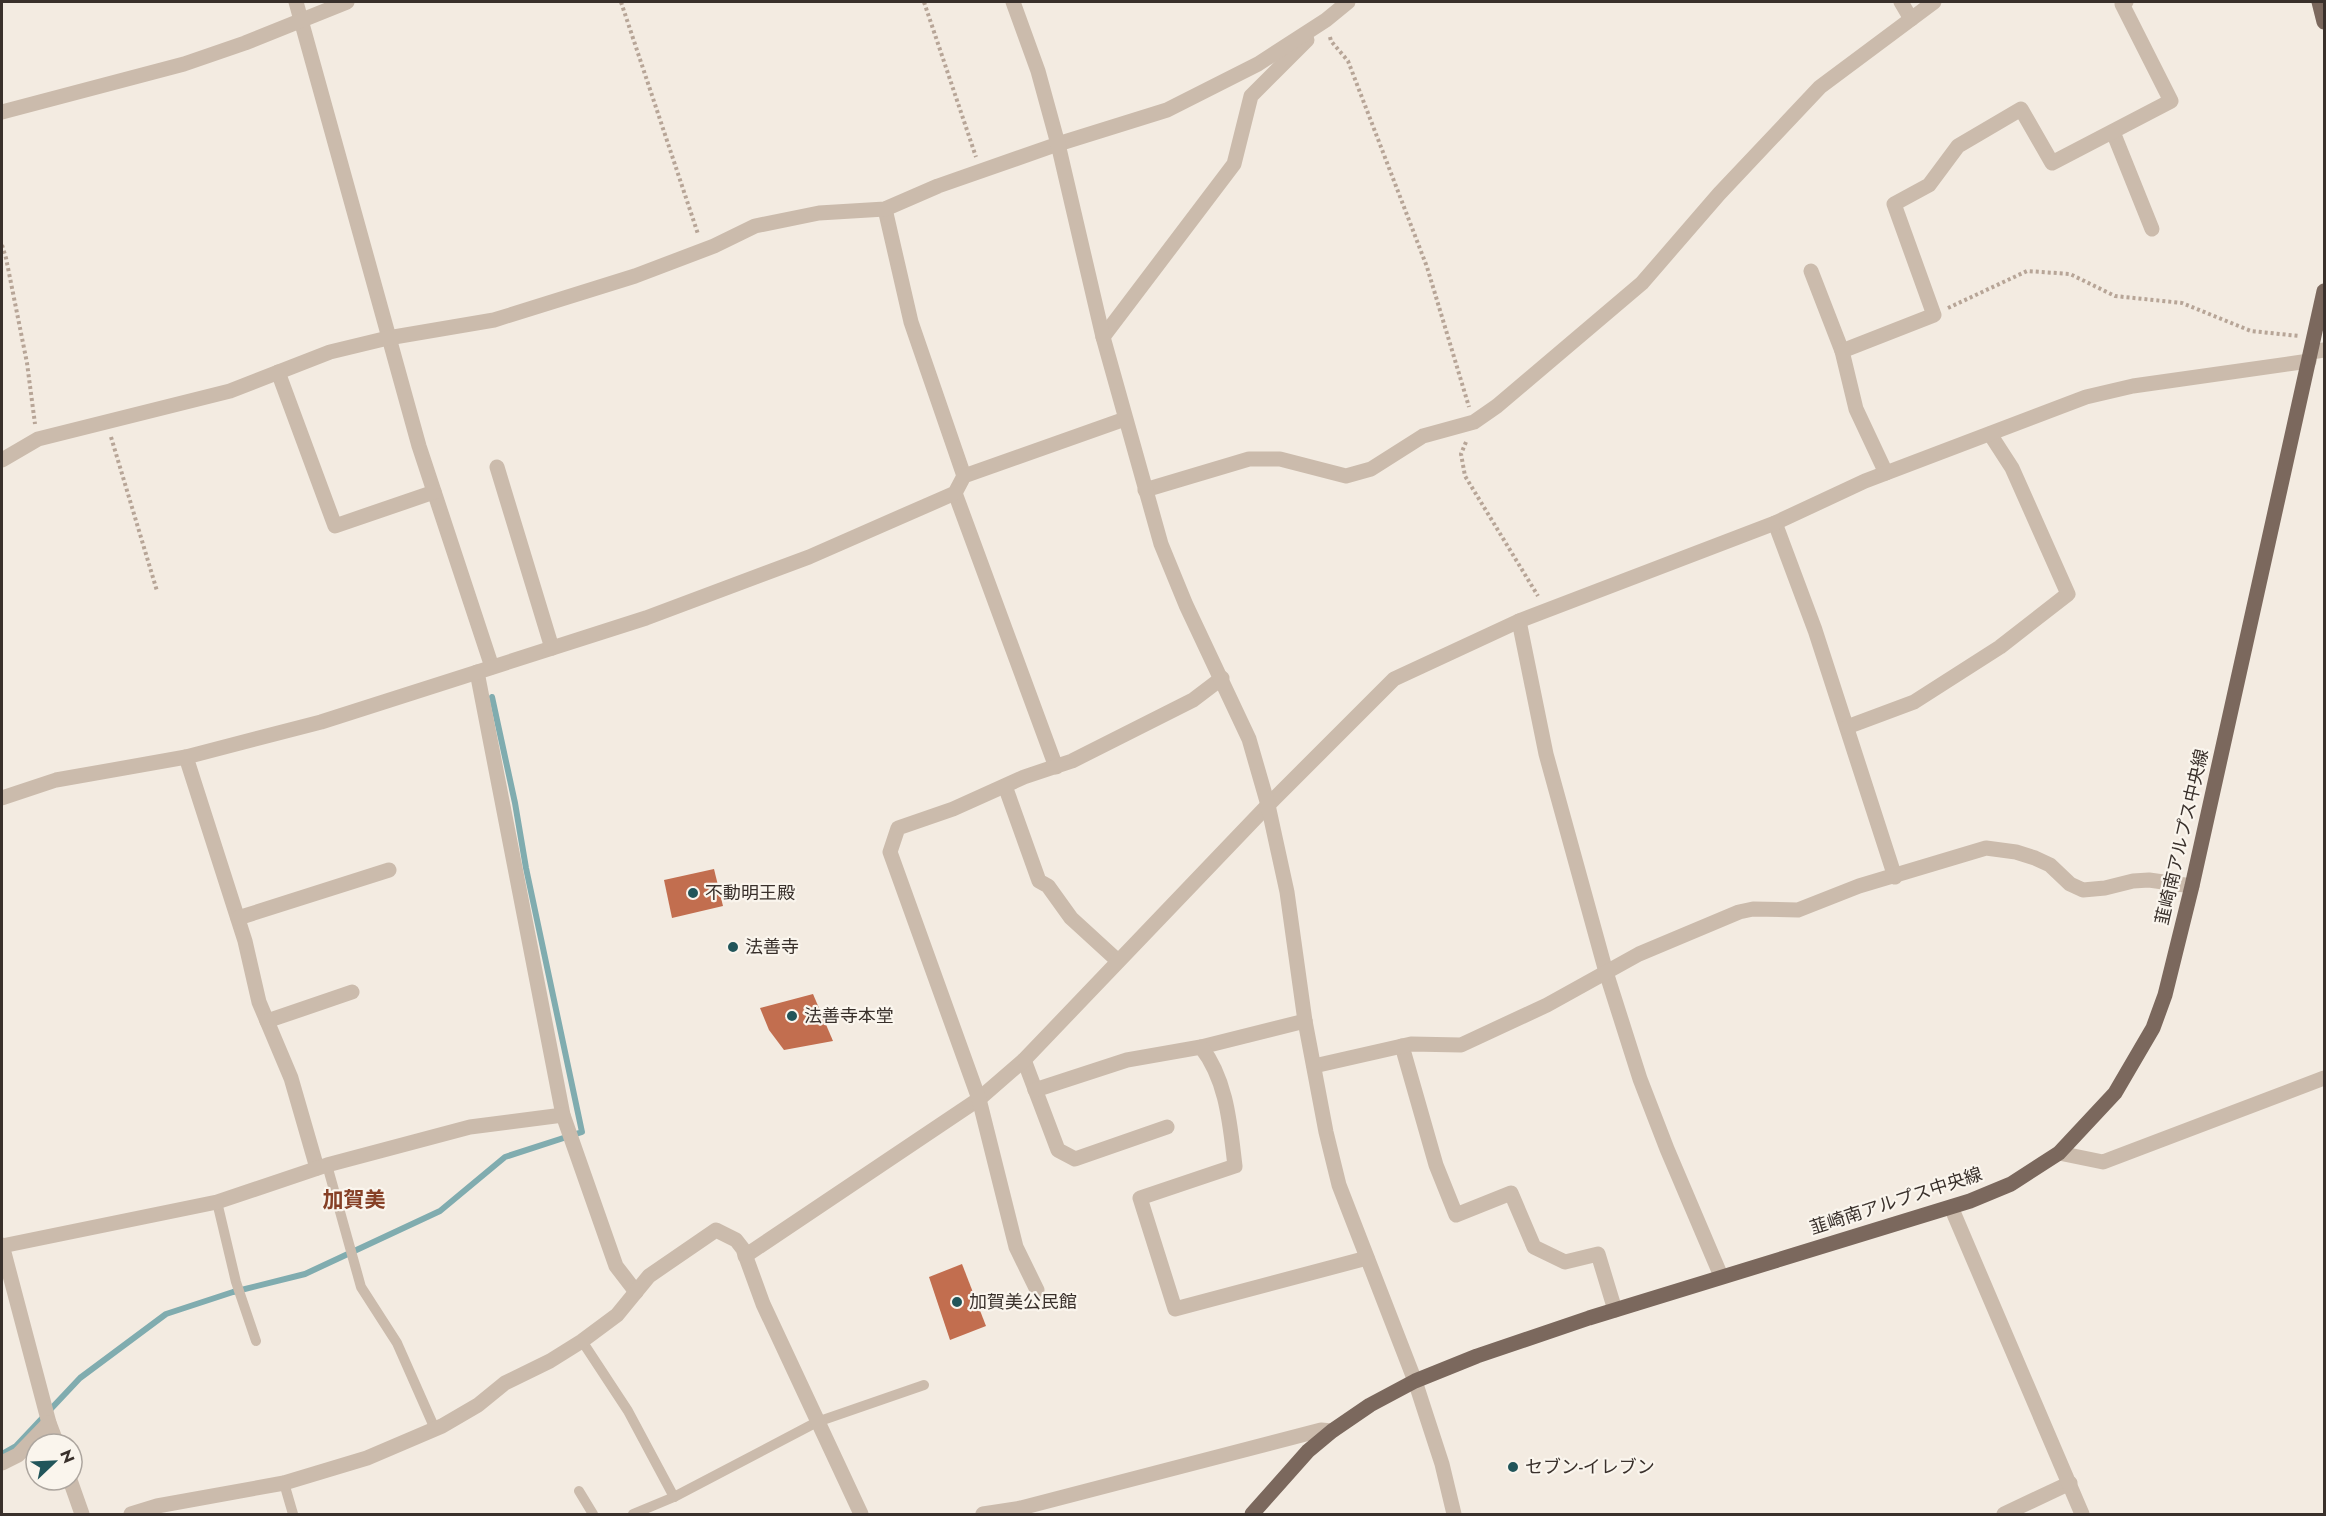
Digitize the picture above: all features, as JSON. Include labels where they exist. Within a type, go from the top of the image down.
[{"type":"main road","points":[[2319,2],[2325,22]]},
{"type":"main road","name":"韮崎南アルプス中央線","points":[[1252,1515],[1308,1451],[1332,1431],[1370,1405],[1415,1381],[1477,1356],[1615,1310],[1970,1201],[2011,1184],[2059,1153],[2115,1093],[2153,1028],[2165,995],[2315,350],[2325,291]]},
{"type":"street","points":[[296,2],[388,338],[484,670],[565,1120],[616,1266],[636,1292]]},
{"type":"street","points":[[2,112],[184,64],[245,43],[347,2]]},
{"type":"street","points":[[1013,2],[1038,70],[1058,144],[1103,337],[1161,544],[1186,605],[1249,739],[1268,805],[1287,892],[1305,1021],[1339,1185],[1415,1381],[1442,1464],[1454,1515]]},
{"type":"street","points":[[1103,337],[1234,164],[1251,96],[1326,20],[1348,2]]},
{"type":"street","points":[[1901,2],[1911,19]]},
{"type":"street","points":[[1145,490],[1249,459],[1280,459],[1346,476],[1371,469],[1422,436],[1474,422],[1497,406],[1642,283],[1719,194],[1820,87],[1934,2]]},
{"type":"street","points":[[1842,351],[1934,315],[1894,204],[1929,185],[1958,146],[2021,109],[2052,163],[2172,102],[2122,4],[2126,2]]},
{"type":"street","points":[[2,460],[38,439],[230,391],[330,352],[388,338],[494,320],[635,276],[703,250],[755,226],[819,213],[885,209],[938,186],[1058,144],[1167,110],[1258,64],[1326,20]]},
{"type":"street","points":[[2113,132],[2152,229]]},
{"type":"street","points":[[885,209],[911,322],[964,476]]},
{"type":"street","points":[[1811,271],[1842,351],[1856,409],[1886,473]]},
{"type":"street","points":[[745,1256],[979,1099],[1024,1060],[1268,805],[1394,680],[1547,609],[1775,523],[1886,473],[2108,391],[2315,350]]},
{"type":"street","points":[[278,372],[335,526],[434,492]]},
{"type":"street","points":[[2,798],[56,780],[186,757],[321,722],[646,618],[809,557],[955,493],[964,476],[1125,419]]},
{"type":"street","points":[[1847,727],[1914,702],[1931,692],[2000,647],[2068,594],[2012,468],[1990,434]]},
{"type":"street","points":[[497,467],[552,648]]},
{"type":"street","points":[[955,493],[1056,767]]},
{"type":"street","points":[[1775,523],[1815,630],[1895,877]]},
{"type":"street","points":[[1519,621],[1546,754],[1606,972],[1643,1089],[1722,1276]]},
{"type":"street","points":[[1037,1290],[1016,1247],[979,1099],[890,852],[898,828],[953,809],[1005,786],[1072,761],[1193,700],[1222,678]]},
{"type":"street","points":[[186,757],[238,918],[259,1002],[291,1078],[322,1167]]},
{"type":"street","points":[[1005,786],[1039,881],[1048,886],[1071,918],[1118,961]]},
{"type":"street","points":[[1314,1066],[1411,1044],[1461,1045],[1547,1005],[1639,954],[1738,912],[1753,909],[1798,910],[1859,886],[1986,848],[2016,852],[2035,858],[2050,865],[2070,884],[2083,890],[2149,880],[2192,886]]},
{"type":"street","points":[[238,918],[389,870]]},
{"type":"street","points":[[267,1022],[352,992]]},
{"type":"street","points":[[1035,1090],[1127,1060],[1201,1047],[1305,1021]]},
{"type":"street","points":[[1402,1046],[1436,1165],[1456,1215],[1511,1193],[1534,1247],[1565,1262],[1598,1254],[1615,1310]]},
{"type":"street","points":[[1201,1047],[1211,1060],[1228,1111],[1235,1166],[1140,1198],[1175,1309],[1367,1258]]},
{"type":"street","points":[[1024,1060],[1058,1150],[1075,1159],[1167,1127]]},
{"type":"street","points":[[2059,1153],[2103,1162],[2325,1078]]},
{"type":"street","points":[[53,1432],[2,1245],[217,1202],[322,1167],[470,1127],[565,1120]]},
{"type":"street","points":[[1951,1207],[2082,1515]]},
{"type":"street","points":[[131,1515],[157,1506],[284,1483],[367,1458],[435,1429],[478,1405],[505,1383],[550,1361],[582,1341],[617,1315],[649,1276],[716,1230],[735,1240],[743,1249],[763,1304],[861,1515]]},
{"type":"street","points":[[2,1463],[18,1455],[47,1414]]},
{"type":"street","points":[[983,1515],[1021,1508],[1321,1430],[1332,1431]]},
{"type":"street","points":[[2004,1515],[2070,1483]]},
{"type":"street","points":[[74,1492],[82,1515]]},
{"type":"lane","points":[[322,1167],[350,1245],[361,1287],[397,1343],[435,1429]]},
{"type":"lane","points":[[217,1202],[236,1282],[256,1341]]},
{"type":"lane","points":[[582,1341],[628,1411],[674,1497]]},
{"type":"lane","points":[[633,1515],[674,1497],[818,1422],[924,1384]]},
{"type":"lane","points":[[284,1483],[293,1515]]},
{"type":"lane","points":[[579,1491],[593,1515]]},
{"type":"path","points":[[621,2],[703,250]]},
{"type":"path","points":[[924,2],[981,171]]},
{"type":"path","points":[[1326,20],[1330,41],[1348,61],[1427,267],[1474,422],[1461,454],[1466,476],[1547,609]]},
{"type":"path","points":[[2,245],[27,363],[38,439]]},
{"type":"path","points":[[1934,315],[2027,272],[2070,274],[2115,296],[2182,303],[2251,331],[2315,350]]},
{"type":"path","points":[[107,422],[157,591]]},
{"type":"building","name":"不動明王殿","points":[[714,869],[723,906],[672,918],[664,880]]},
{"type":"building","name":"法善寺本堂","points":[[813,994],[833,1041],[784,1050],[769,1030],[760,1008]]},
{"type":"building","name":"加賀美公民館","points":[[962,1264],[986,1326],[950,1340],[929,1277]]},
{"type":"waterway","points":[[2,1454],[16,1446],[80,1378],[166,1314],[233,1292],[305,1274],[440,1211],[505,1157],[582,1132],[492,697]]},
{"type":"place","name":"不動明王殿","points":[[693,893]]},
{"type":"place","name":"法善寺","points":[[733,947]]},
{"type":"place","name":"法善寺本堂","points":[[792,1016]]},
{"type":"place","name":"加賀美公民館","points":[[957,1302]]},
{"type":"place","name":"セブン-イレブン","points":[[1513,1467]]},
{"type":"district","name":"加賀美","points":[[354,1200]]}]
